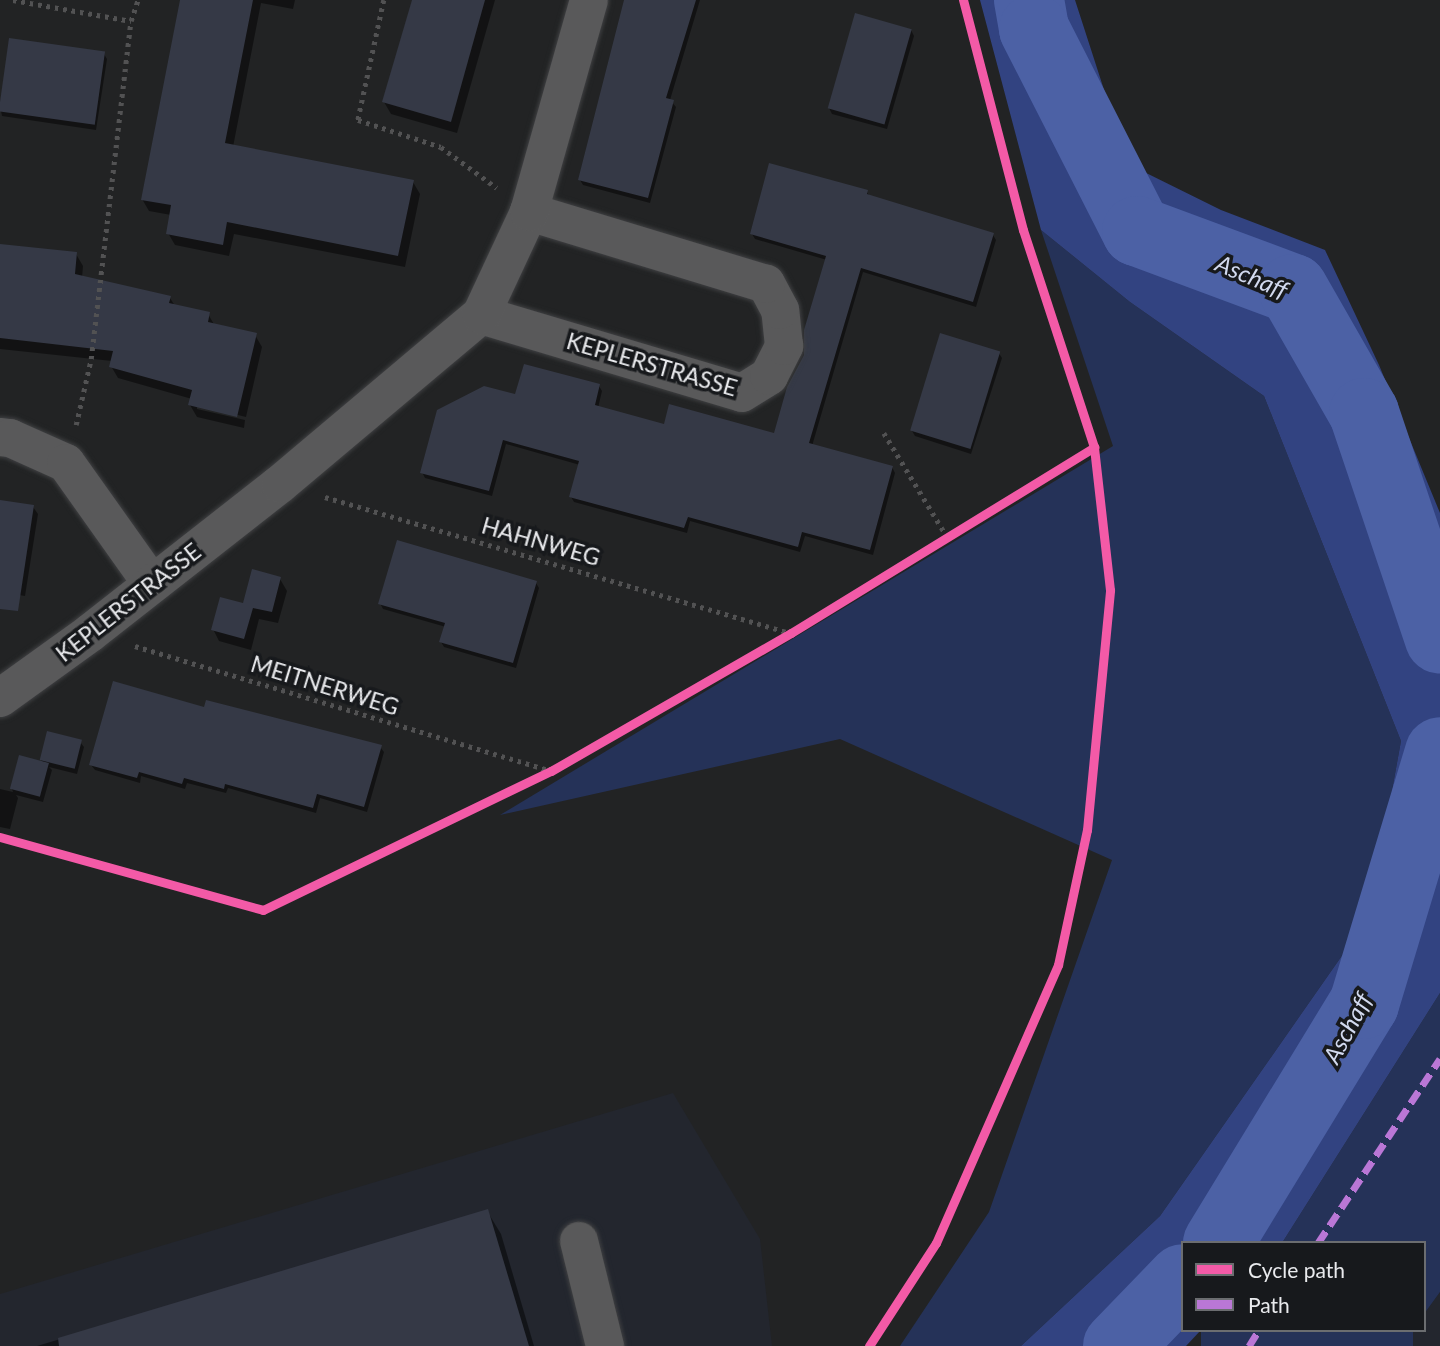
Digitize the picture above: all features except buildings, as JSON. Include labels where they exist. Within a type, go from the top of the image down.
[{"type":"street","name":"KEPLERSTRASSE","points":[[0,698],[90,633],[280,484],[481,315],[529,212],[589,0]]},
{"type":"street","name":"KEPLERSTRASSE","points":[[481,315],[742,393],[769,376],[783,346],[780,310],[766,284],[529,212]]},
{"type":"street","points":[[0,437],[10,438],[66,463],[152,584]]},
{"type":"street","points":[[579,1241],[605,1346]]},
{"type":"path","points":[[13,0],[131,21]]},
{"type":"path","points":[[79,414],[91,359],[131,21],[138,0]]},
{"type":"path","points":[[384,0],[358,120],[441,147],[468,166]]},
{"type":"path","points":[[884,433],[946,535]]},
{"type":"path","points":[[935,542],[957,528]]},
{"type":"path","points":[[779,639],[802,626]]},
{"type":"path","points":[[538,777],[563,764]]},
{"type":"shaded area","points":[[980,0],[1075,0],[1128,164],[1221,210],[1325,250],[1379,365],[1440,513],[1440,993],[1283,1241],[1181,1241],[1181,1332],[1199,1332],[1186,1346],[1021,1346],[1160,1216],[1369,917],[1401,741],[1264,396],[1130,302],[1041,230]]},
{"type":"shaded area","points":[[1041,230],[1130,302],[1264,396],[1401,741],[1369,917],[1160,1216],[1021,1346],[900,1346],[989,1212],[1112,860],[840,739],[500,815],[1113,446]]},
{"type":"shaded area","points":[[1440,993],[1440,1292],[1426,1311],[1426,1241],[1283,1241]]},
{"type":"shaded area","points":[[673,1093],[760,1239],[772,1346],[0,1346],[0,1294]]},
{"type":"shaded area","points":[[1440,1292],[1440,1346],[1402,1346],[1412,1332],[1426,1332],[1426,1311]]},
{"type":"shaded area","points":[[1201,1332],[1413,1332],[1413,1346],[1201,1346]]},
{"type":"waterway","name":"Aschaff","points":[[1029,0],[1034,29],[1137,231],[1293,289],[1364,413],[1440,639]]},
{"type":"waterway","name":"Aschaff","points":[[1219,1241],[1364,1004],[1440,752]]},
{"type":"waterway","name":"Aschaff","points":[[1118,1346],[1181,1281]]},
{"type":"marked path","points":[[1319,1241],[1440,1059]]},
{"type":"marked path","points":[[1249,1346],[1258,1332]]},
{"type":"cycle path","points":[[869,1346],[936,1243],[1058,965],[1087,830],[1110,590],[1094,447],[1023,230],[963,0]]},
{"type":"cycle path","points":[[0,837],[263,910],[551,771],[791,633],[1094,447]]}]
